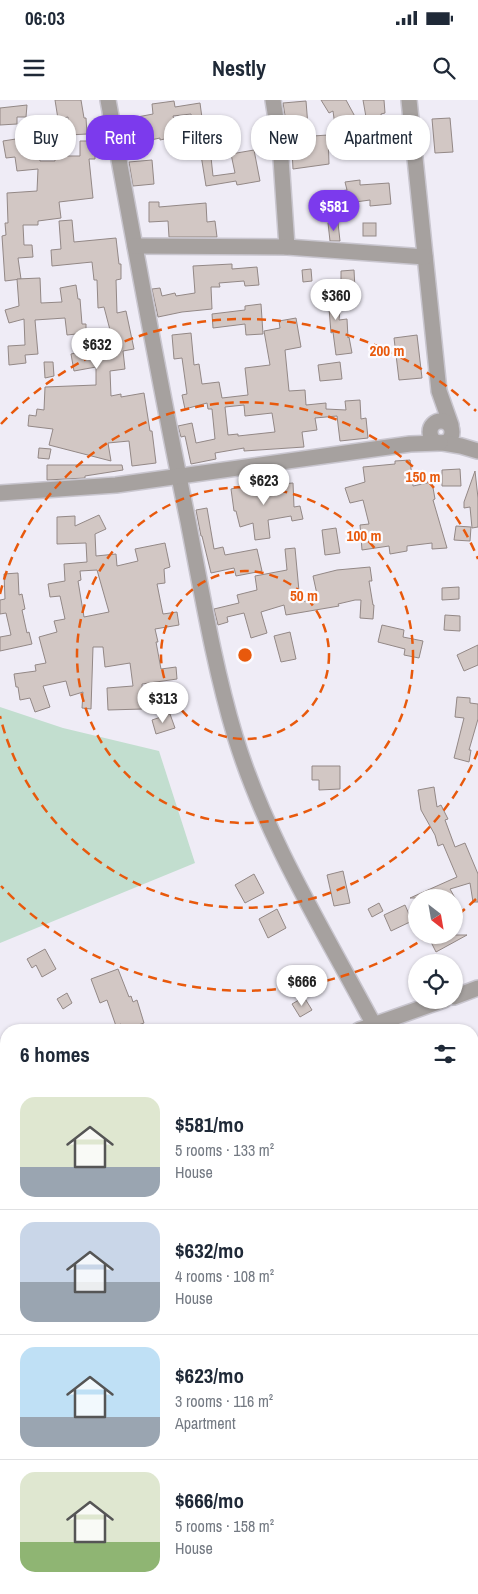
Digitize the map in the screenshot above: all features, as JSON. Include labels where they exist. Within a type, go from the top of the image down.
[{"type":"street","points":[[108,100],[178,476],[214,653],[234,735],[264,812],[287,863],[373,1024]]},
{"type":"street","points":[[273,100],[280,144],[287,247]]},
{"type":"street","points":[[0,493],[116,485],[399,445],[442,443],[452,438],[451,426],[439,391],[409,100]]},
{"type":"street","points":[[135,246],[287,247],[425,257]]},
{"type":"street","points":[[439,391],[433,424],[430,429],[431,436],[435,441],[478,450]]},
{"type":"street","points":[[399,445],[421,435],[433,424],[442,420],[478,450]]},
{"type":"street","points":[[463,994],[478,988]]},
{"type":"street","points":[[377,1024],[419,1009]]},
{"type":"green space","points":[[0,707],[63,728],[159,751],[195,863],[0,943]]},
{"type":"building","points":[[55,100],[81,100],[84,118],[86,118],[86,134],[76,135],[76,115],[57,115]]},
{"type":"building","points":[[321,100],[346,100],[354,115],[334,115],[333,111],[329,113]]},
{"type":"building","points":[[363,100],[384,100],[385,113],[381,115],[366,115]]},
{"type":"building","points":[[174,101],[175,107],[200,103],[202,115],[164,115],[164,139],[154,139],[154,115],[148,115],[153,114],[152,104]]},
{"type":"building","points":[[306,101],[307,115],[285,115],[283,103]]},
{"type":"building","points":[[27,105],[26,115],[15,115],[15,124],[0,125],[0,108]]},
{"type":"building","points":[[450,118],[453,152],[435,153],[432,119]]},
{"type":"building","points":[[326,135],[326,160],[329,160],[329,164],[293,169],[293,160],[316,160],[316,136]]},
{"type":"building","points":[[15,139],[15,157],[6,158],[3,141]]},
{"type":"building","points":[[80,141],[86,141],[86,160],[89,160],[93,198],[59,202],[61,218],[38,221],[38,225],[23,225],[24,245],[32,245],[33,257],[18,258],[21,279],[5,281],[2,236],[6,235],[5,223],[8,223],[7,193],[37,191],[38,169],[17,171],[15,160],[76,160],[76,156],[80,156]]},
{"type":"building","points":[[251,151],[251,160],[256,160],[260,181],[237,185],[236,181],[206,186],[202,160],[211,160],[213,176],[235,173],[232,160],[241,160],[241,152]]},
{"type":"building","points":[[152,160],[154,184],[133,186],[129,162]]},
{"type":"building","points":[[360,180],[360,185],[389,183],[391,204],[370,206],[370,200],[341,204],[340,191],[347,190],[345,182]]},
{"type":"building","points":[[149,202],[159,202],[159,207],[206,203],[207,222],[215,221],[217,237],[169,237],[168,221],[149,222]]},
{"type":"building","points":[[72,220],[74,242],[116,238],[119,264],[121,264],[121,279],[116,280],[117,313],[126,311],[134,349],[123,351],[125,369],[110,371],[111,396],[121,394],[121,397],[144,393],[156,463],[132,466],[129,441],[108,443],[111,461],[49,445],[53,429],[28,426],[29,415],[36,416],[37,409],[44,410],[45,387],[96,385],[96,367],[74,371],[71,354],[84,351],[81,336],[110,330],[104,307],[98,308],[97,280],[94,280],[92,262],[52,266],[51,250],[61,249],[59,221]]},
{"type":"building","points":[[328,223],[338,223],[340,241],[330,241]]},
{"type":"building","points":[[363,223],[376,223],[376,236],[363,236]]},
{"type":"building","points":[[232,264],[232,269],[257,267],[259,285],[245,286],[244,281],[219,283],[220,287],[211,287],[212,309],[158,317],[152,289],[160,288],[162,296],[175,293],[176,296],[195,293],[193,266]]},
{"type":"building","points":[[311,269],[312,281],[303,282],[302,270]]},
{"type":"building","points":[[354,270],[355,289],[341,290],[341,271]]},
{"type":"building","points":[[40,278],[41,303],[62,302],[60,288],[76,285],[78,299],[80,299],[82,324],[86,324],[86,333],[67,335],[65,318],[35,320],[38,354],[25,355],[26,363],[9,365],[8,346],[25,345],[24,319],[9,323],[5,310],[19,306],[17,279]]},
{"type":"building","points":[[319,291],[342,293],[339,320],[347,319],[348,338],[352,353],[336,355],[333,332],[331,333],[329,308],[317,307]]},
{"type":"building","points":[[261,304],[263,334],[246,335],[245,324],[213,328],[212,314],[245,310],[245,306]]},
{"type":"building","points":[[296,318],[301,347],[285,350],[289,391],[305,390],[306,405],[326,403],[326,409],[346,410],[345,401],[360,400],[361,419],[366,418],[368,438],[340,441],[337,416],[315,418],[317,430],[302,432],[304,447],[244,451],[244,448],[215,453],[216,459],[191,464],[185,436],[181,437],[178,426],[192,423],[196,443],[215,439],[212,409],[208,409],[207,403],[185,409],[182,395],[187,394],[182,358],[174,359],[172,335],[191,333],[194,365],[199,364],[202,384],[219,382],[222,398],[248,395],[245,368],[270,365],[264,331],[280,328],[279,321]],"holes":[[[244,405],[245,416],[272,413],[275,432],[238,436],[238,434],[228,435],[225,407]]]},
{"type":"building","points":[[417,335],[422,378],[399,380],[394,338]]},
{"type":"building","points":[[44,362],[53,362],[54,376],[45,378]]},
{"type":"building","points":[[340,362],[342,379],[320,381],[318,365]]},
{"type":"building","points":[[39,448],[51,449],[49,459],[38,458]]},
{"type":"building","points":[[410,460],[413,486],[432,482],[435,499],[433,500],[447,548],[432,549],[432,543],[407,546],[407,551],[390,554],[389,546],[362,550],[360,525],[369,524],[363,500],[350,503],[345,488],[365,482],[363,467],[395,464],[395,461]]},
{"type":"building","points":[[47,465],[122,465],[123,470],[85,476],[85,478],[47,480]]},
{"type":"building","points":[[460,469],[461,486],[442,486],[442,470]]},
{"type":"building","points":[[475,471],[478,498],[478,527],[472,528],[470,507],[464,508],[464,502]]},
{"type":"building","points":[[265,481],[266,485],[293,483],[294,507],[300,506],[303,519],[292,521],[291,516],[268,520],[270,538],[255,540],[253,523],[240,527],[236,511],[234,511],[231,489]]},
{"type":"building","points":[[207,508],[214,549],[223,547],[225,555],[257,549],[262,571],[236,576],[234,568],[211,573],[196,510]]},
{"type":"building","points":[[99,515],[106,529],[95,534],[96,556],[116,554],[117,566],[138,561],[135,549],[165,543],[170,567],[164,569],[165,583],[157,584],[163,614],[177,612],[179,625],[155,629],[158,642],[156,642],[161,669],[176,667],[177,679],[142,684],[143,709],[108,710],[107,688],[133,686],[130,663],[105,667],[103,647],[93,647],[91,709],[82,708],[83,692],[70,696],[66,681],[43,686],[50,707],[35,712],[30,698],[20,700],[14,674],[36,671],[35,665],[46,663],[39,637],[57,632],[54,621],[65,619],[60,596],[50,597],[48,584],[65,581],[64,564],[87,562],[86,543],[57,544],[57,517],[75,516],[75,526]],"holes":[[[97,570],[109,612],[84,617],[78,581],[81,580],[80,571]]]},
{"type":"building","points":[[456,526],[471,527],[470,541],[454,540]]},
{"type":"building","points":[[336,528],[340,553],[325,555],[322,530]]},
{"type":"building","points":[[295,548],[300,602],[318,599],[313,576],[337,570],[370,567],[372,581],[369,581],[374,605],[373,619],[360,618],[361,600],[355,600],[338,604],[339,606],[286,615],[284,605],[261,612],[267,633],[251,638],[244,613],[227,617],[228,622],[218,625],[214,609],[239,603],[237,595],[257,590],[255,576],[287,570],[285,549]]},
{"type":"building","points":[[18,573],[19,595],[22,594],[25,609],[22,610],[27,633],[29,632],[32,644],[0,651],[0,637],[11,635],[6,613],[0,614],[0,600],[5,599],[4,574]]},
{"type":"building","points":[[459,587],[459,599],[442,600],[442,588]]},
{"type":"building","points":[[445,615],[460,616],[460,631],[444,630]]},
{"type":"building","points":[[382,625],[404,630],[403,637],[423,641],[419,658],[404,655],[405,649],[378,642]]},
{"type":"building","points":[[290,632],[296,659],[281,662],[274,636]]},
{"type":"building","points":[[478,645],[478,665],[464,671],[457,655]]},
{"type":"building","points":[[457,697],[470,698],[470,703],[478,704],[478,719],[469,750],[471,750],[469,762],[454,758],[464,718],[455,717]]},
{"type":"building","points":[[170,714],[175,728],[156,734],[152,720]]},
{"type":"building","points":[[312,766],[340,766],[340,789],[319,790],[319,780],[312,780]]},
{"type":"building","points":[[434,787],[437,807],[441,805],[448,819],[445,820],[455,847],[465,843],[478,874],[478,902],[473,902],[470,883],[450,889],[430,889],[457,877],[443,844],[438,846],[435,835],[421,810],[418,790]]},
{"type":"building","points":[[343,871],[350,903],[334,906],[327,875]]},
{"type":"building","points":[[254,874],[264,893],[245,903],[235,885]]},
{"type":"building","points":[[379,903],[383,911],[372,917],[368,909]]},
{"type":"building","points":[[405,905],[408,912],[408,923],[391,931],[384,915]]},
{"type":"building","points":[[277,909],[286,928],[268,938],[259,919]]},
{"type":"building","points":[[432,944],[451,944],[436,952]]},
{"type":"building","points":[[45,949],[56,969],[42,977],[36,965],[32,968],[27,959]]},
{"type":"building","points":[[118,969],[129,997],[131,996],[133,1002],[137,1000],[144,1023],[115,1024],[107,1000],[100,1003],[91,979]]},
{"type":"building","points":[[67,993],[72,1003],[63,1009],[57,999]]},
{"type":"building","points":[[304,997],[312,1010],[300,1017],[292,1004]]}]
